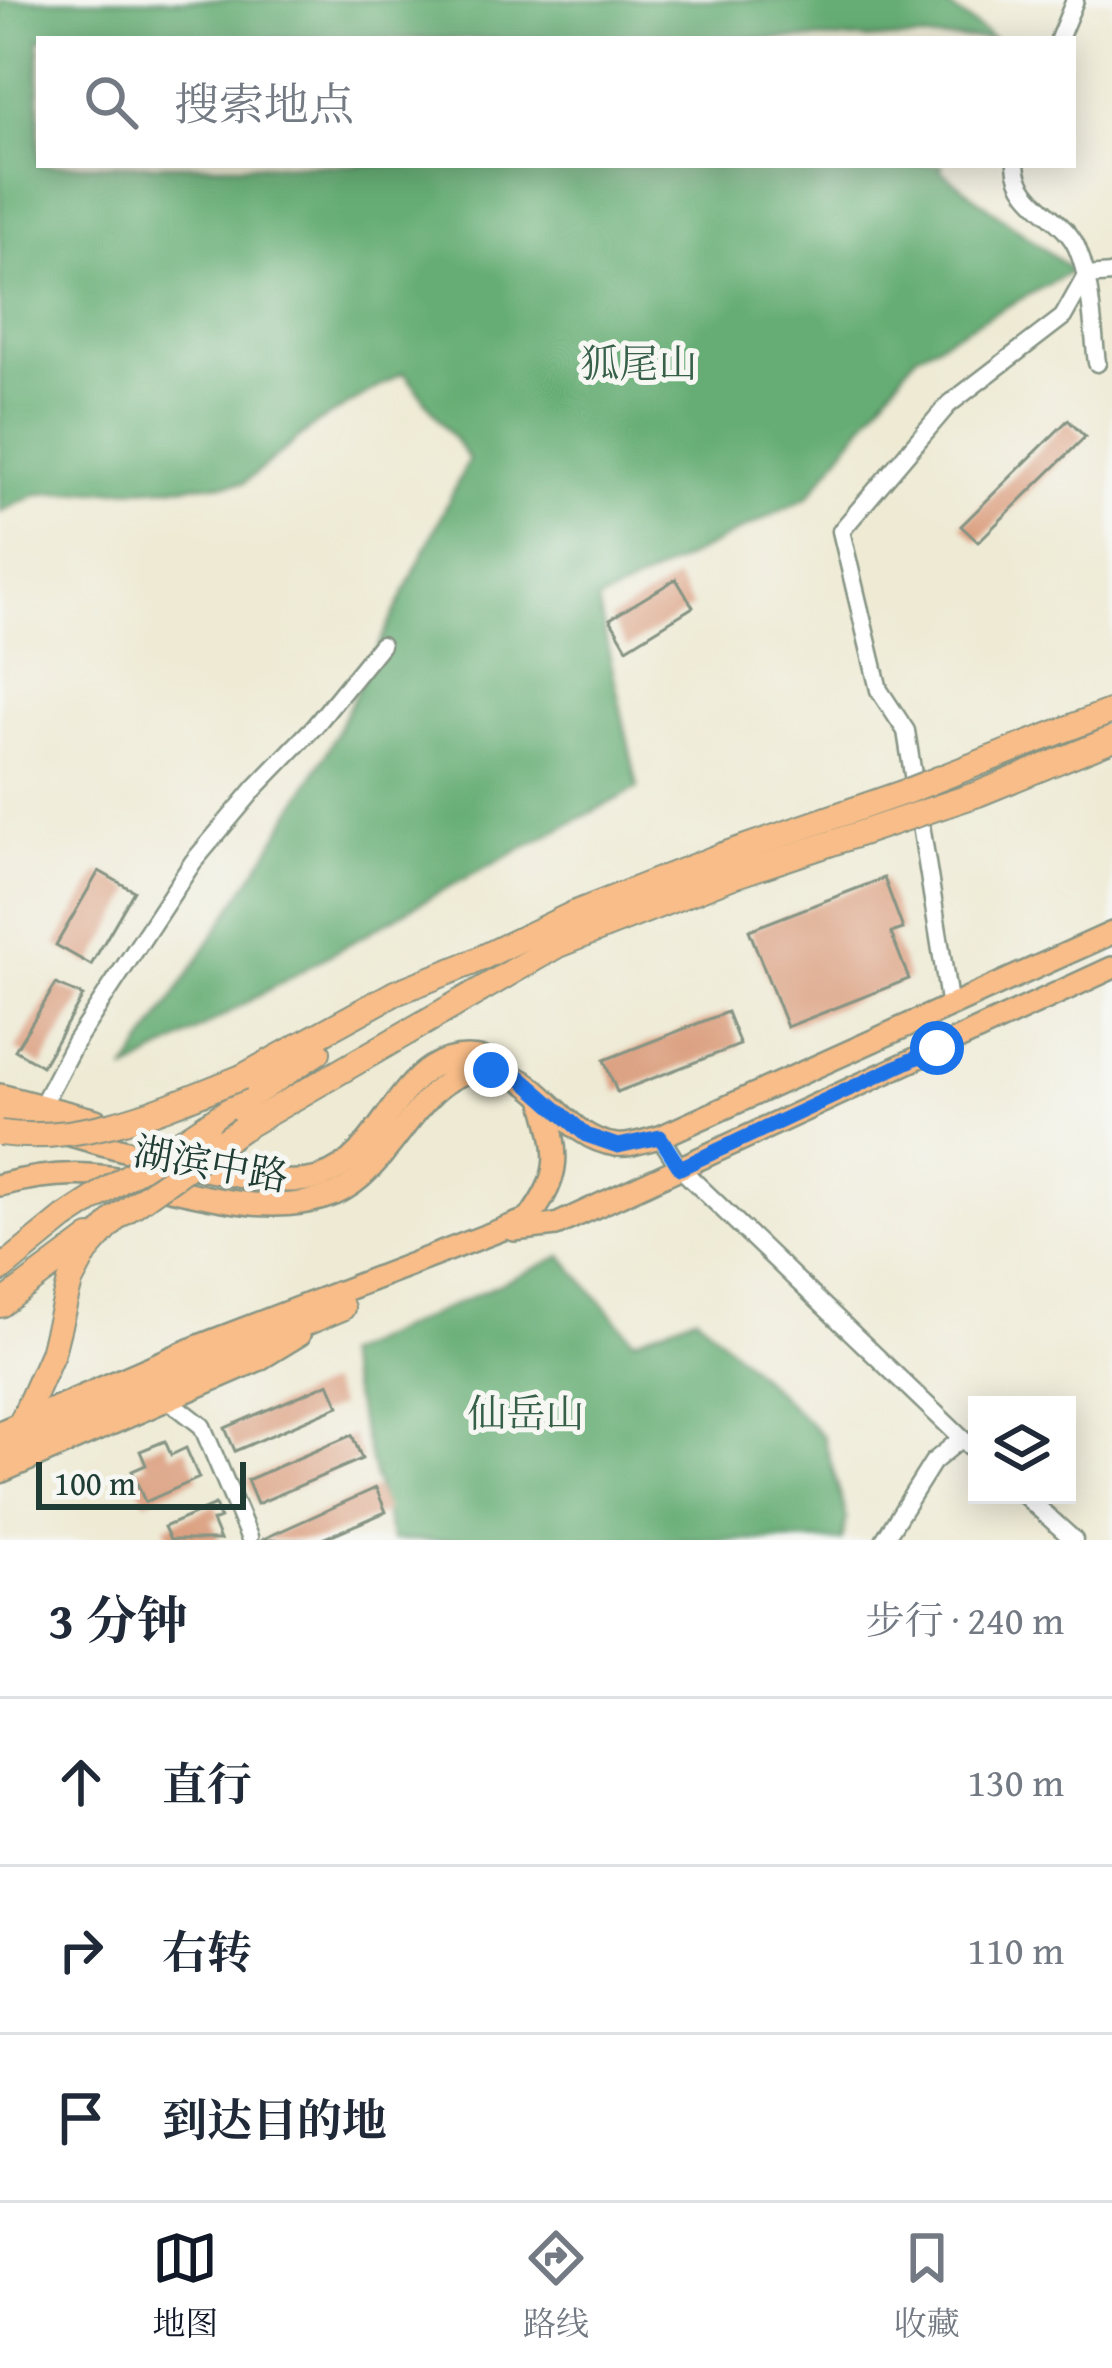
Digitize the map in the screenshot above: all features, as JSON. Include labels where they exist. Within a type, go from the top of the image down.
[{"type":"highway","points":[[0,1305],[241,1129],[558,945],[728,866],[1112,711]]},
{"type":"highway","points":[[0,1133],[30,1137],[136,1120],[242,1077],[394,993],[471,963],[573,914],[978,794],[1112,739]]},
{"type":"highway","points":[[0,1270],[64,1218],[208,1124],[328,1046],[471,963]]},
{"type":"highway","points":[[10,1427],[52,1353],[70,1282],[86,1252],[116,1218]]},
{"type":"highway","points":[[0,1260],[32,1243]]},
{"type":"highway","points":[[0,1450],[342,1308]]},
{"type":"main road","points":[[544,1102],[586,1135],[618,1146],[660,1137],[1112,933]]},
{"type":"main road","points":[[501,1231],[556,1226],[1112,968]]},
{"type":"main road","name":"湖滨中路","points":[[0,1115],[205,1169],[282,1183],[322,1177],[352,1158],[410,1085],[442,1060],[474,1054],[515,1073]]},
{"type":"main road","points":[[0,1185],[28,1178],[95,1175],[247,1204],[307,1201],[365,1178],[423,1104],[448,1080],[473,1070],[515,1073],[534,1087],[544,1102],[559,1155],[549,1191],[529,1220],[200,1346],[10,1427]]},
{"type":"main road","points":[[0,1095],[96,1120],[128,1149]]},
{"type":"main road","points":[[0,1472],[258,1360],[426,1259]]},
{"type":"street","points":[[1060,36],[1075,0]]},
{"type":"street","points":[[1016,168],[1016,178],[1045,215],[1075,242],[1086,276],[1097,363]]},
{"type":"street","points":[[1086,276],[1112,274]]},
{"type":"street","points":[[950,1007],[906,730],[878,689],[841,531],[948,405],[1063,317],[1086,276]]},
{"type":"street","points":[[42,1105],[75,1042],[194,862],[382,645]]},
{"type":"street","points":[[660,1137],[680,1168],[968,1444]]},
{"type":"street","points":[[170,1401],[202,1426],[249,1537]]},
{"type":"street","points":[[884,1540],[933,1462],[962,1438]]},
{"type":"street","points":[[1034,1504],[1074,1540]]},
{"type":"green space","name":"狐尾山","points":[[0,0],[940,0],[990,36],[36,36],[36,168],[942,168],[1073,271],[916,355],[808,497],[598,602],[638,788],[443,890],[125,1072],[328,750],[469,459],[404,372],[316,424],[244,483],[38,494],[0,512]]},
{"type":"green space","name":"仙岳山","points":[[562,1256],[634,1340],[696,1315],[823,1436],[847,1518],[842,1540],[392,1540],[342,1355]]},
{"type":"building","points":[[1068,420],[1085,437],[978,542],[961,526]]},
{"type":"building","points":[[676,579],[693,607],[627,648],[610,619]]},
{"type":"building","points":[[99,871],[134,891],[91,965],[56,945]]},
{"type":"building","points":[[884,878],[903,929],[891,933],[909,979],[787,1027],[749,930]]},
{"type":"building","points":[[56,984],[83,996],[42,1066],[15,1050]]},
{"type":"building","points":[[727,1012],[740,1045],[617,1092],[604,1060]]},
{"type":"building","points":[[329,1383],[339,1406],[235,1451],[225,1428]]},
{"type":"building","points":[[352,1435],[362,1459],[257,1504],[247,1480]]},
{"type":"building","points":[[165,1441],[171,1455],[186,1448],[199,1478],[145,1502],[132,1471],[146,1465],[140,1451]]},
{"type":"building","points":[[376,1488],[386,1512],[320,1540],[261,1540]]},
{"type":"building","points":[[215,1505],[220,1518],[212,1521],[220,1540],[170,1540],[164,1527]]},
{"type":"route","points":[[491,1070],[515,1073],[586,1135],[618,1146],[660,1137],[680,1168],[937,1048]]}]
